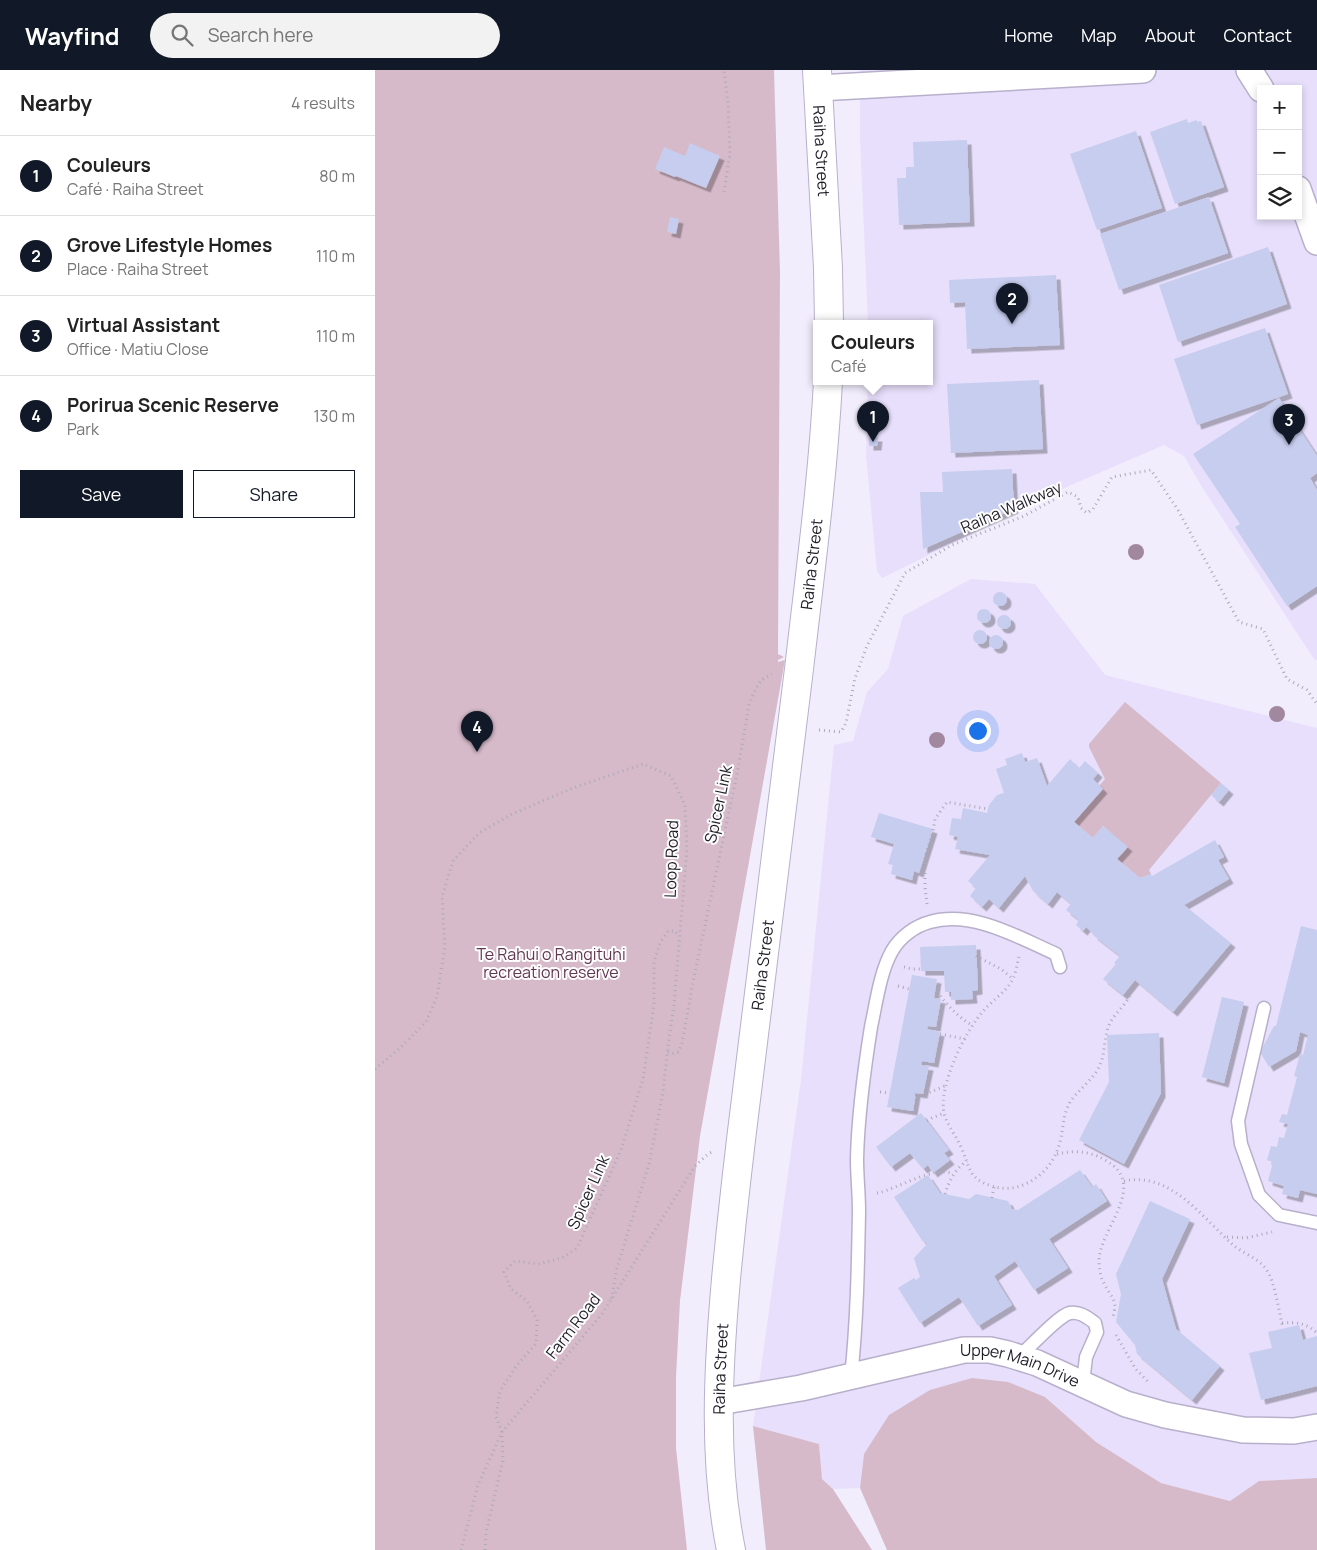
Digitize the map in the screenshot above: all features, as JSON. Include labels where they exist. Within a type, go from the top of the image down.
[{"type":"main road","name":"Raiha Street","points":[[818,79],[829,320]]},
{"type":"main road","name":"Raiha Street","points":[[731,1550],[722,1485],[719,1402],[721,1339],[740,1148],[821,477],[828,385]]},
{"type":"street","points":[[818,79],[1143,70]]},
{"type":"street","points":[[1249,70],[1258,85]]},
{"type":"street","points":[[1302,200],[1317,242]]},
{"type":"street","name":"Upper Main Drive","points":[[719,1402],[801,1388],[964,1350],[990,1350],[1037,1362],[1126,1404],[1165,1415],[1243,1430],[1294,1431],[1317,1427]]},
{"type":"lane","points":[[851,1377],[856,1331],[859,1112],[865,1064],[881,981],[895,946],[906,934],[930,922],[963,919],[983,923],[1055,954],[1060,967]]},
{"type":"lane","points":[[1265,1008],[1238,1121],[1241,1144],[1259,1195],[1279,1215],[1317,1222]]},
{"type":"lane","points":[[1019,1357],[1058,1320],[1070,1313],[1085,1315],[1095,1323],[1097,1332],[1086,1356],[1083,1383]]},
{"type":"path","points":[[724,70],[728,103],[730,154],[724,192]]},
{"type":"path","name":"Raiha Walkway","points":[[792,728],[841,732],[846,723],[855,678],[867,646],[905,573],[952,545],[1024,516],[1068,492],[1078,498],[1081,508],[1087,513],[1093,509],[1113,477],[1151,470],[1179,510],[1239,622],[1263,629],[1287,678],[1307,690],[1317,704]]},
{"type":"path","name":"Spicer Link","points":[[668,1052],[672,1054],[677,1052],[682,1043],[737,774],[749,705],[761,680],[775,672],[799,666]]},
{"type":"path","name":"Loop Road","points":[[375,1069],[399,1049],[426,1022],[437,996],[445,947],[442,897],[453,861],[479,833],[512,814],[573,788],[643,764],[671,776],[685,805],[687,849],[674,1005],[663,1092],[649,1164],[617,1268],[611,1300]]},
{"type":"path","points":[[930,922],[925,887],[925,857],[935,820],[947,802],[988,809]]},
{"type":"path","name":"Spicer Link","points":[[485,1550],[486,1533],[503,1460],[502,1432],[496,1418],[500,1392],[517,1365],[536,1344],[537,1320],[527,1301],[511,1289],[504,1272],[515,1261],[538,1264],[562,1258],[577,1248],[621,1150],[643,1079],[654,1005],[654,962],[660,943],[668,931],[675,931],[679,937]]},
{"type":"path","points":[[1021,939],[1013,979],[1002,994],[984,1010],[973,1026],[952,1066],[946,1086],[943,1104],[944,1113],[975,1178],[980,1182],[994,1187],[1021,1187],[1032,1182],[1042,1173],[1056,1154],[1065,1113],[1071,1101],[1099,1067],[1111,1021],[1129,998],[1132,985]]},
{"type":"path","points":[[976,956],[1001,968],[1013,979]]},
{"type":"path","points":[[937,992],[951,1010],[973,1026]]},
{"type":"path","points":[[940,1034],[965,1039]]},
{"type":"path","points":[[915,1095],[923,1096],[946,1086]]},
{"type":"path","points":[[927,1122],[944,1113]]},
{"type":"path","name":"Farm Road","points":[[461,1550],[478,1485],[502,1432],[602,1314],[695,1166],[708,1154],[722,1149],[740,1148]]},
{"type":"path","points":[[1056,1154],[1067,1151],[1081,1151],[1094,1155],[1114,1166],[1124,1181],[1123,1194],[1099,1257],[1101,1276],[1105,1287],[1113,1298],[1115,1306],[1112,1322]]},
{"type":"path","points":[[945,1194],[953,1174],[961,1164],[967,1161]]},
{"type":"path","points":[[859,1195],[880,1192],[927,1174],[944,1172],[953,1174]]},
{"type":"path","points":[[1124,1181],[1133,1179],[1145,1180],[1170,1189],[1188,1201],[1232,1244],[1266,1269],[1283,1328]]},
{"type":"path","points":[[992,1198],[994,1187]]},
{"type":"path","points":[[1226,1237],[1246,1238],[1270,1234],[1281,1227],[1288,1217]]},
{"type":"path","points":[[1282,1323],[1295,1322],[1304,1324],[1317,1333]]},
{"type":"path","points":[[1114,1331],[1135,1368],[1161,1396],[1165,1415]]},
{"type":"shaded area","points":[[860,70],[1317,70],[1317,660],[1314,659],[1202,487],[1184,456],[1164,445],[1071,485],[882,578],[877,571],[866,455],[868,385],[933,385],[933,320],[868,320],[860,136]]},
{"type":"shaded area","points":[[971,579],[1035,584],[1105,675],[1317,728],[1317,1478],[1259,1481],[1230,1501],[1161,1483],[1096,1442],[1045,1397],[864,1454],[860,1488],[833,1489],[822,1479],[819,1444],[753,1426],[801,1080],[834,745],[853,741],[867,692],[888,669],[903,616]]},
{"type":"green space","name":"Te Rahui o Rangituhi recreation reserve","points":[[375,70],[774,70],[780,272],[778,654],[784,657],[778,660],[778,662],[785,660],[700,1136],[680,1301],[676,1377],[676,1448],[687,1550],[375,1550]]},
{"type":"green space","points":[[1125,702],[1221,783],[1149,870],[1151,874],[1140,878],[1117,859],[1127,847],[1103,826],[1093,838],[1074,822],[1102,789],[1099,786],[1105,779],[1089,744]]},
{"type":"green space","points":[[972,1378],[1008,1382],[1045,1397],[1096,1442],[1161,1483],[1230,1501],[1259,1481],[1317,1478],[1317,1550],[887,1550],[860,1488],[864,1454],[889,1415],[930,1390]]},
{"type":"green space","points":[[753,1426],[819,1444],[822,1479],[833,1489],[872,1550],[766,1550]]},
{"type":"building","points":[[1187,119],[1188,123],[1197,120],[1197,122],[1201,121],[1224,187],[1175,204],[1150,132]]},
{"type":"building","points":[[1136,131],[1162,208],[1097,230],[1070,154]]},
{"type":"building","points":[[967,140],[970,222],[899,225],[897,178],[906,178],[906,167],[914,167],[913,142]]},
{"type":"building","points":[[690,143],[720,156],[706,188],[655,169],[664,147],[685,156]]},
{"type":"building","points":[[1209,197],[1228,253],[1119,290],[1100,234]]},
{"type":"building","points":[[670,217],[679,219],[676,234],[667,232]]},
{"type":"building","points":[[1268,247],[1287,304],[1178,342],[1159,285]]},
{"type":"building","points":[[1056,275],[1060,345],[967,349],[965,302],[950,303],[949,280]]},
{"type":"building","points":[[1265,328],[1288,394],[1197,425],[1174,359]]},
{"type":"building","points":[[1039,380],[1043,449],[951,453],[947,384]]},
{"type":"building","points":[[1279,398],[1317,456],[1317,473],[1310,478],[1317,490],[1317,586],[1287,606],[1235,527],[1240,524],[1193,454]]},
{"type":"building","points":[[869,437],[878,437],[877,446],[869,446]]},
{"type":"building","points":[[1012,469],[1014,509],[923,549],[920,492],[943,492],[942,472]]},
{"type":"building","points":[[997,592],[1003,592],[1007,599],[1003,606],[997,606],[993,602],[993,596]]},
{"type":"building","points":[[981,609],[987,609],[991,616],[987,623],[981,623],[977,619],[977,613]]},
{"type":"building","points":[[1001,615],[1007,615],[1011,622],[1007,629],[1001,629],[997,625],[997,619]]},
{"type":"building","points":[[977,630],[983,630],[987,637],[983,644],[977,644],[973,640],[973,634]]},
{"type":"building","points":[[996,635],[1001,637],[1003,642],[1001,647],[996,649],[991,647],[989,642],[991,637]]},
{"type":"building","points":[[1022,753],[1025,762],[1037,758],[1047,786],[1070,759],[1079,768],[1085,761],[1098,773],[1093,779],[1103,789],[1074,822],[1093,838],[1103,826],[1128,847],[1117,859],[1140,878],[1151,874],[1152,876],[1215,840],[1224,857],[1218,860],[1229,879],[1184,905],[1231,943],[1173,1012],[1135,980],[1123,995],[1103,979],[1116,964],[1114,963],[1120,956],[1093,935],[1086,927],[1083,931],[1076,925],[1079,920],[1066,910],[1071,904],[1057,892],[1048,904],[1033,891],[1025,876],[999,908],[989,899],[982,907],[970,896],[976,888],[968,881],[990,855],[955,849],[958,837],[949,835],[952,818],[961,819],[963,808],[987,813],[989,805],[997,795],[1004,793],[996,769],[1007,765],[1005,759]]},
{"type":"building","points":[[1221,783],[1229,790],[1219,802],[1211,795]]},
{"type":"building","points":[[879,813],[933,829],[919,873],[914,871],[912,880],[891,874],[893,865],[888,864],[894,844],[871,837]]},
{"type":"building","points":[[1301,926],[1317,930],[1317,1194],[1300,1190],[1298,1198],[1282,1194],[1284,1186],[1268,1181],[1273,1162],[1267,1160],[1271,1146],[1277,1147],[1279,1137],[1284,1138],[1288,1124],[1279,1122],[1282,1114],[1287,1115],[1297,1077],[1294,1076],[1300,1054],[1303,1055],[1308,1035],[1300,1032],[1296,1051],[1269,1067],[1260,1052],[1274,1026],[1276,1026]]},
{"type":"building","points":[[976,945],[978,990],[972,991],[973,999],[951,1000],[951,992],[945,992],[944,971],[921,971],[920,947]]},
{"type":"building","points":[[912,975],[937,979],[934,998],[941,999],[936,1027],[928,1026],[927,1029],[940,1032],[934,1063],[922,1061],[921,1065],[929,1066],[923,1094],[916,1093],[913,1111],[887,1107]]},
{"type":"building","points":[[1222,997],[1244,1002],[1224,1083],[1202,1077]]},
{"type":"building","points":[[1159,1033],[1161,1093],[1124,1164],[1079,1140],[1109,1082],[1107,1035]]},
{"type":"building","points":[[921,1113],[949,1150],[944,1153],[950,1160],[933,1173],[928,1165],[923,1169],[910,1153],[891,1167],[876,1147]]},
{"type":"building","points":[[1080,1170],[1092,1187],[1096,1184],[1107,1201],[1049,1239],[1068,1268],[1034,1290],[1015,1261],[994,1276],[1012,1305],[978,1326],[959,1297],[920,1323],[898,1288],[914,1278],[916,1280],[920,1277],[914,1258],[927,1244],[925,1241],[923,1242],[894,1197],[928,1175],[940,1193],[969,1199],[976,1194],[1008,1201],[1012,1209],[1018,1210]]},
{"type":"building","points":[[1150,1201],[1190,1219],[1162,1279],[1176,1329],[1220,1366],[1192,1400],[1137,1354],[1135,1345],[1116,1322],[1121,1294],[1116,1274]]},
{"type":"building","points":[[1299,1325],[1303,1340],[1317,1336],[1317,1386],[1261,1400],[1249,1353],[1272,1348],[1268,1332]]},
{"type":"place","name":"Grove Lifestyle Homes","points":[[1012,324]]},
{"type":"place","name":"Couleurs","points":[[873,442]]},
{"type":"place","name":"Virtual Assistant","points":[[1289,445]]},
{"type":"place","name":"Porirua Scenic Reserve","points":[[477,752]]}]
